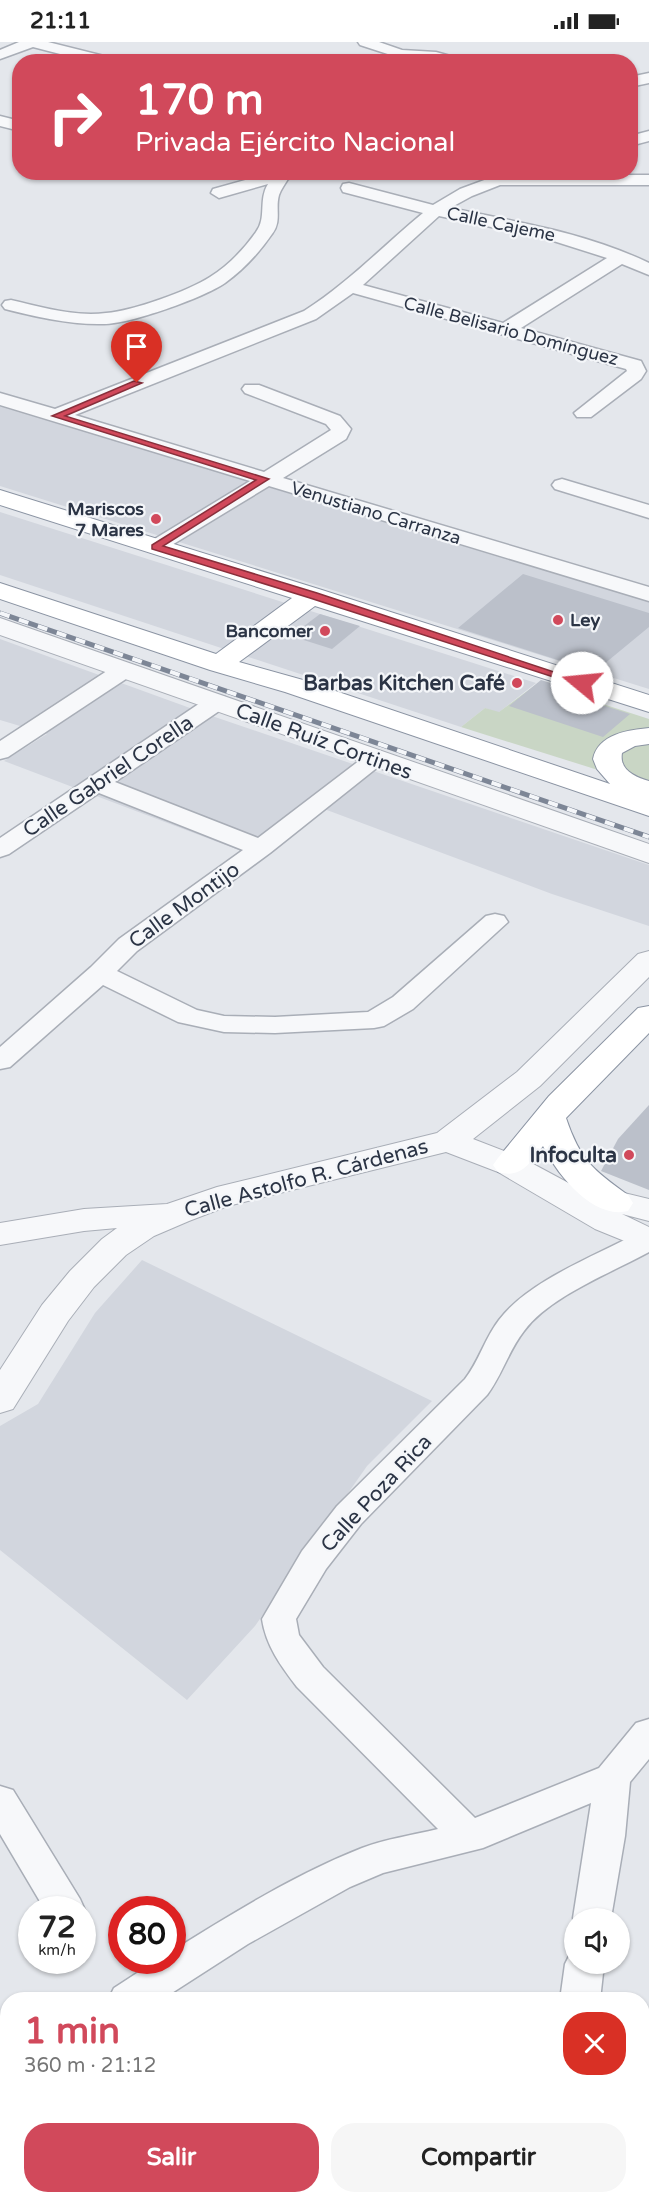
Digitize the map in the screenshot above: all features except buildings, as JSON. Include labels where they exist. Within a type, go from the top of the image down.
[{"type":"highway","points":[[0,497],[649,704]]},
{"type":"highway","points":[[0,591],[219,664],[294,686],[649,807]]},
{"type":"highway","points":[[219,664],[313,595]]},
{"type":"highway","points":[[294,686],[303,693],[337,709],[649,827]]},
{"type":"highway","points":[[637,786],[610,768],[606,759],[609,750],[619,742],[649,736]]},
{"type":"highway","points":[[510,1165],[555,1110],[649,1015]]},
{"type":"highway","points":[[555,1110],[558,1148],[566,1161],[588,1184],[616,1203]]},
{"type":"street","points":[[0,55],[31,42],[79,54]]},
{"type":"street","points":[[365,42],[400,54]]},
{"type":"street","points":[[219,193],[264,180]]},
{"type":"street","points":[[11,305],[62,317],[106,319],[153,308],[216,282],[238,264],[266,231],[271,219],[269,208],[271,192],[282,180]]},
{"type":"street","points":[[485,180],[490,183],[534,180]]},
{"type":"street","points":[[56,416],[310,315],[336,300],[435,210],[499,180]]},
{"type":"street","name":"Calle Cajeme","points":[[349,188],[435,210],[564,237],[622,256],[649,270]]},
{"type":"street","points":[[507,329],[622,256]]},
{"type":"street","name":"Calle Belisario Domínguez","points":[[351,287],[634,365],[637,371],[634,375],[584,413]]},
{"type":"street","points":[[155,547],[264,479],[330,443],[339,435],[341,429],[333,420],[252,389]]},
{"type":"street","name":"Venustiano Carranza","points":[[0,399],[649,594]]},
{"type":"street","points":[[562,485],[649,512]]},
{"type":"street","name":"Calle Ruíz Cortines","points":[[0,626],[649,854]]},
{"type":"street","points":[[0,752],[124,670]]},
{"type":"street","name":"Calle Gabriel Corella","points":[[0,849],[217,702]]},
{"type":"street","name":"Calle Montijo","points":[[0,1060],[100,973],[128,945],[261,848],[376,759]]},
{"type":"street","points":[[96,783],[261,848]]},
{"type":"street","points":[[100,973],[188,1016],[224,1023],[275,1025],[374,1020],[403,1003],[495,922]]},
{"type":"street","name":"Calle Astolfo R. Cárdenas","points":[[0,1400],[49,1320],[93,1266],[114,1247],[142,1228],[217,1198],[448,1141],[483,1118],[522,1086],[649,960]]},
{"type":"street","name":"Calle Astolfo R. Cárdenas","points":[[448,1141],[510,1165],[607,1221],[649,1240]]},
{"type":"street","name":"Calle Astolfo R. Cárdenas","points":[[548,1185],[649,1210]]},
{"type":"street","points":[[0,1234],[84,1220],[177,1213]]},
{"type":"street","name":"Calle Poza Rica","points":[[470,1837],[310,1677],[294,1657],[282,1636],[279,1619],[314,1560],[350,1515],[476,1387],[486,1374],[509,1328],[525,1309],[546,1294],[649,1240]]},
{"type":"street","points":[[141,1992],[234,1932],[337,1876],[376,1859],[470,1837],[612,1778],[649,1733]]},
{"type":"street","points":[[594,1908],[606,1836],[612,1778]]},
{"type":"street","points":[[0,1801],[58,1896]]},
{"type":"street","points":[[581,1992],[584,1974]]},
{"type":"shaded area","points":[[0,406],[649,602],[649,689],[0,486]]},
{"type":"shaded area","points":[[0,512],[536,683],[498,713],[485,708],[461,727],[0,575]]},
{"type":"shaded area","points":[[0,639],[212,716],[649,865],[649,926],[552,894],[308,803],[244,852],[4,761],[47,734],[0,720]]},
{"type":"shaded area","points":[[142,1260],[432,1401],[367,1466],[255,1626],[187,1700],[0,1550],[0,1426],[38,1404],[95,1313]]},
{"type":"green space","points":[[538,683],[649,719],[649,786],[461,727],[485,708],[499,712]]},
{"type":"railway","points":[[0,613],[649,837]]},
{"type":"place","name":"Mariscos 7 Mares","points":[[156,519]]},
{"type":"place","name":"Ley","points":[[558,620]]},
{"type":"place","name":"Bancomer","points":[[325,631]]},
{"type":"place","name":"Barbas Kitchen Café","points":[[517,683]]},
{"type":"place","name":"Infoculta","points":[[629,1155]]},
{"type":"route","points":[[137,383],[56,416],[264,479],[155,547],[313,595],[582,683]]}]
